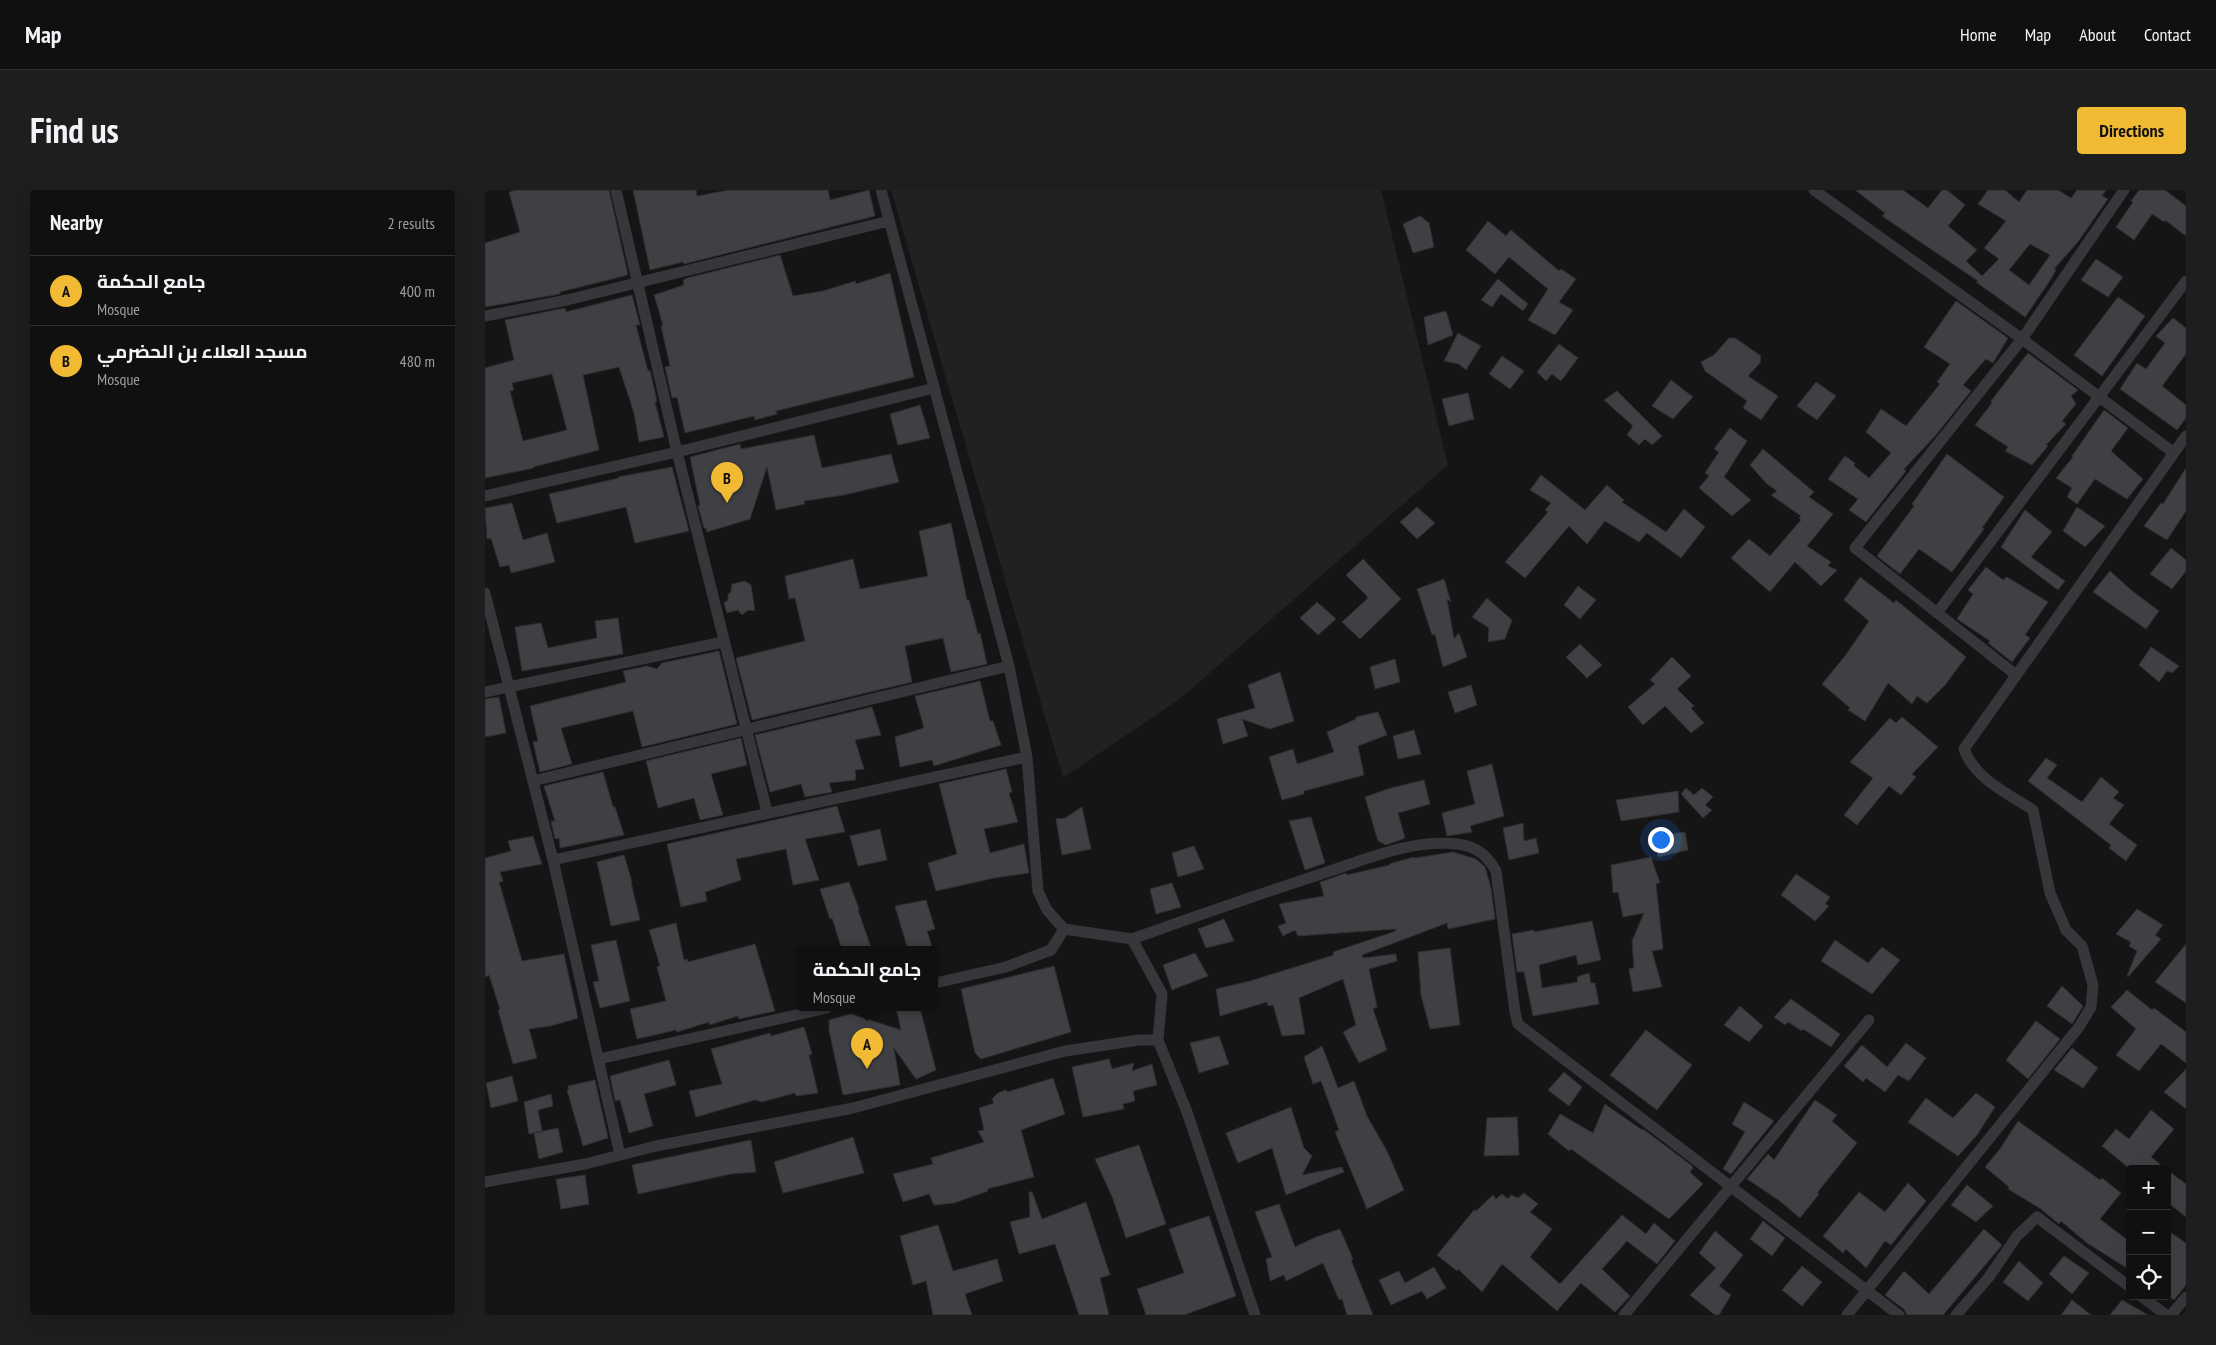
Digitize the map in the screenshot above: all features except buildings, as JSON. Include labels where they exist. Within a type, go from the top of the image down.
[{"type":"street","points":[[616,190],[723,642],[767,812]]},
{"type":"street","points":[[881,190],[1009,666],[1027,757],[1038,891],[1047,910],[1064,929],[1132,938],[1258,894],[1400,848],[1425,843],[1458,844],[1476,848],[1489,859],[1496,870],[1518,1024],[1899,1315]]},
{"type":"street","points":[[1814,190],[2022,339],[2175,453]]},
{"type":"street","points":[[2016,675],[1855,548],[2022,339],[2124,190]]},
{"type":"street","points":[[485,316],[567,300],[889,220]]},
{"type":"street","points":[[1937,613],[2186,280]]},
{"type":"street","points":[[485,496],[677,452],[934,388]]},
{"type":"street","points":[[1847,1315],[2079,1027],[2091,1007],[2093,985],[2082,946],[2066,930],[2050,893],[2033,810],[1978,773],[1969,762],[1964,749],[2186,436]]},
{"type":"street","points":[[485,592],[553,860],[621,1154]]},
{"type":"street","points":[[485,692],[723,642]]},
{"type":"street","points":[[533,781],[1009,666]]},
{"type":"street","points":[[553,860],[1027,757]]},
{"type":"street","points":[[938,982],[1006,967],[1051,950],[1064,929]]},
{"type":"street","points":[[1132,938],[1162,994],[1158,1040],[1187,1112],[1255,1315]]},
{"type":"street","points":[[599,1059],[814,1011]]},
{"type":"street","points":[[1624,1315],[1869,1020]]},
{"type":"street","points":[[485,1182],[585,1164],[656,1146],[853,1108],[1065,1051],[1139,1040],[1158,1040]]},
{"type":"street","points":[[1956,1315],[1989,1277],[2017,1236],[2037,1216],[2126,1284]]},
{"type":"street","points":[[2171,1315],[2186,1297]]},
{"type":"street","points":[[2146,1300],[2166,1315]]},
{"type":"shaded area","points":[[891,190],[1381,190],[1448,465],[1181,698],[1063,778]]},
{"type":"place","name":"مسجد العلاء بن الحضرمي","points":[[727,503]]},
{"type":"place","name":"جامع الحكمة","points":[[867,1069]]}]
